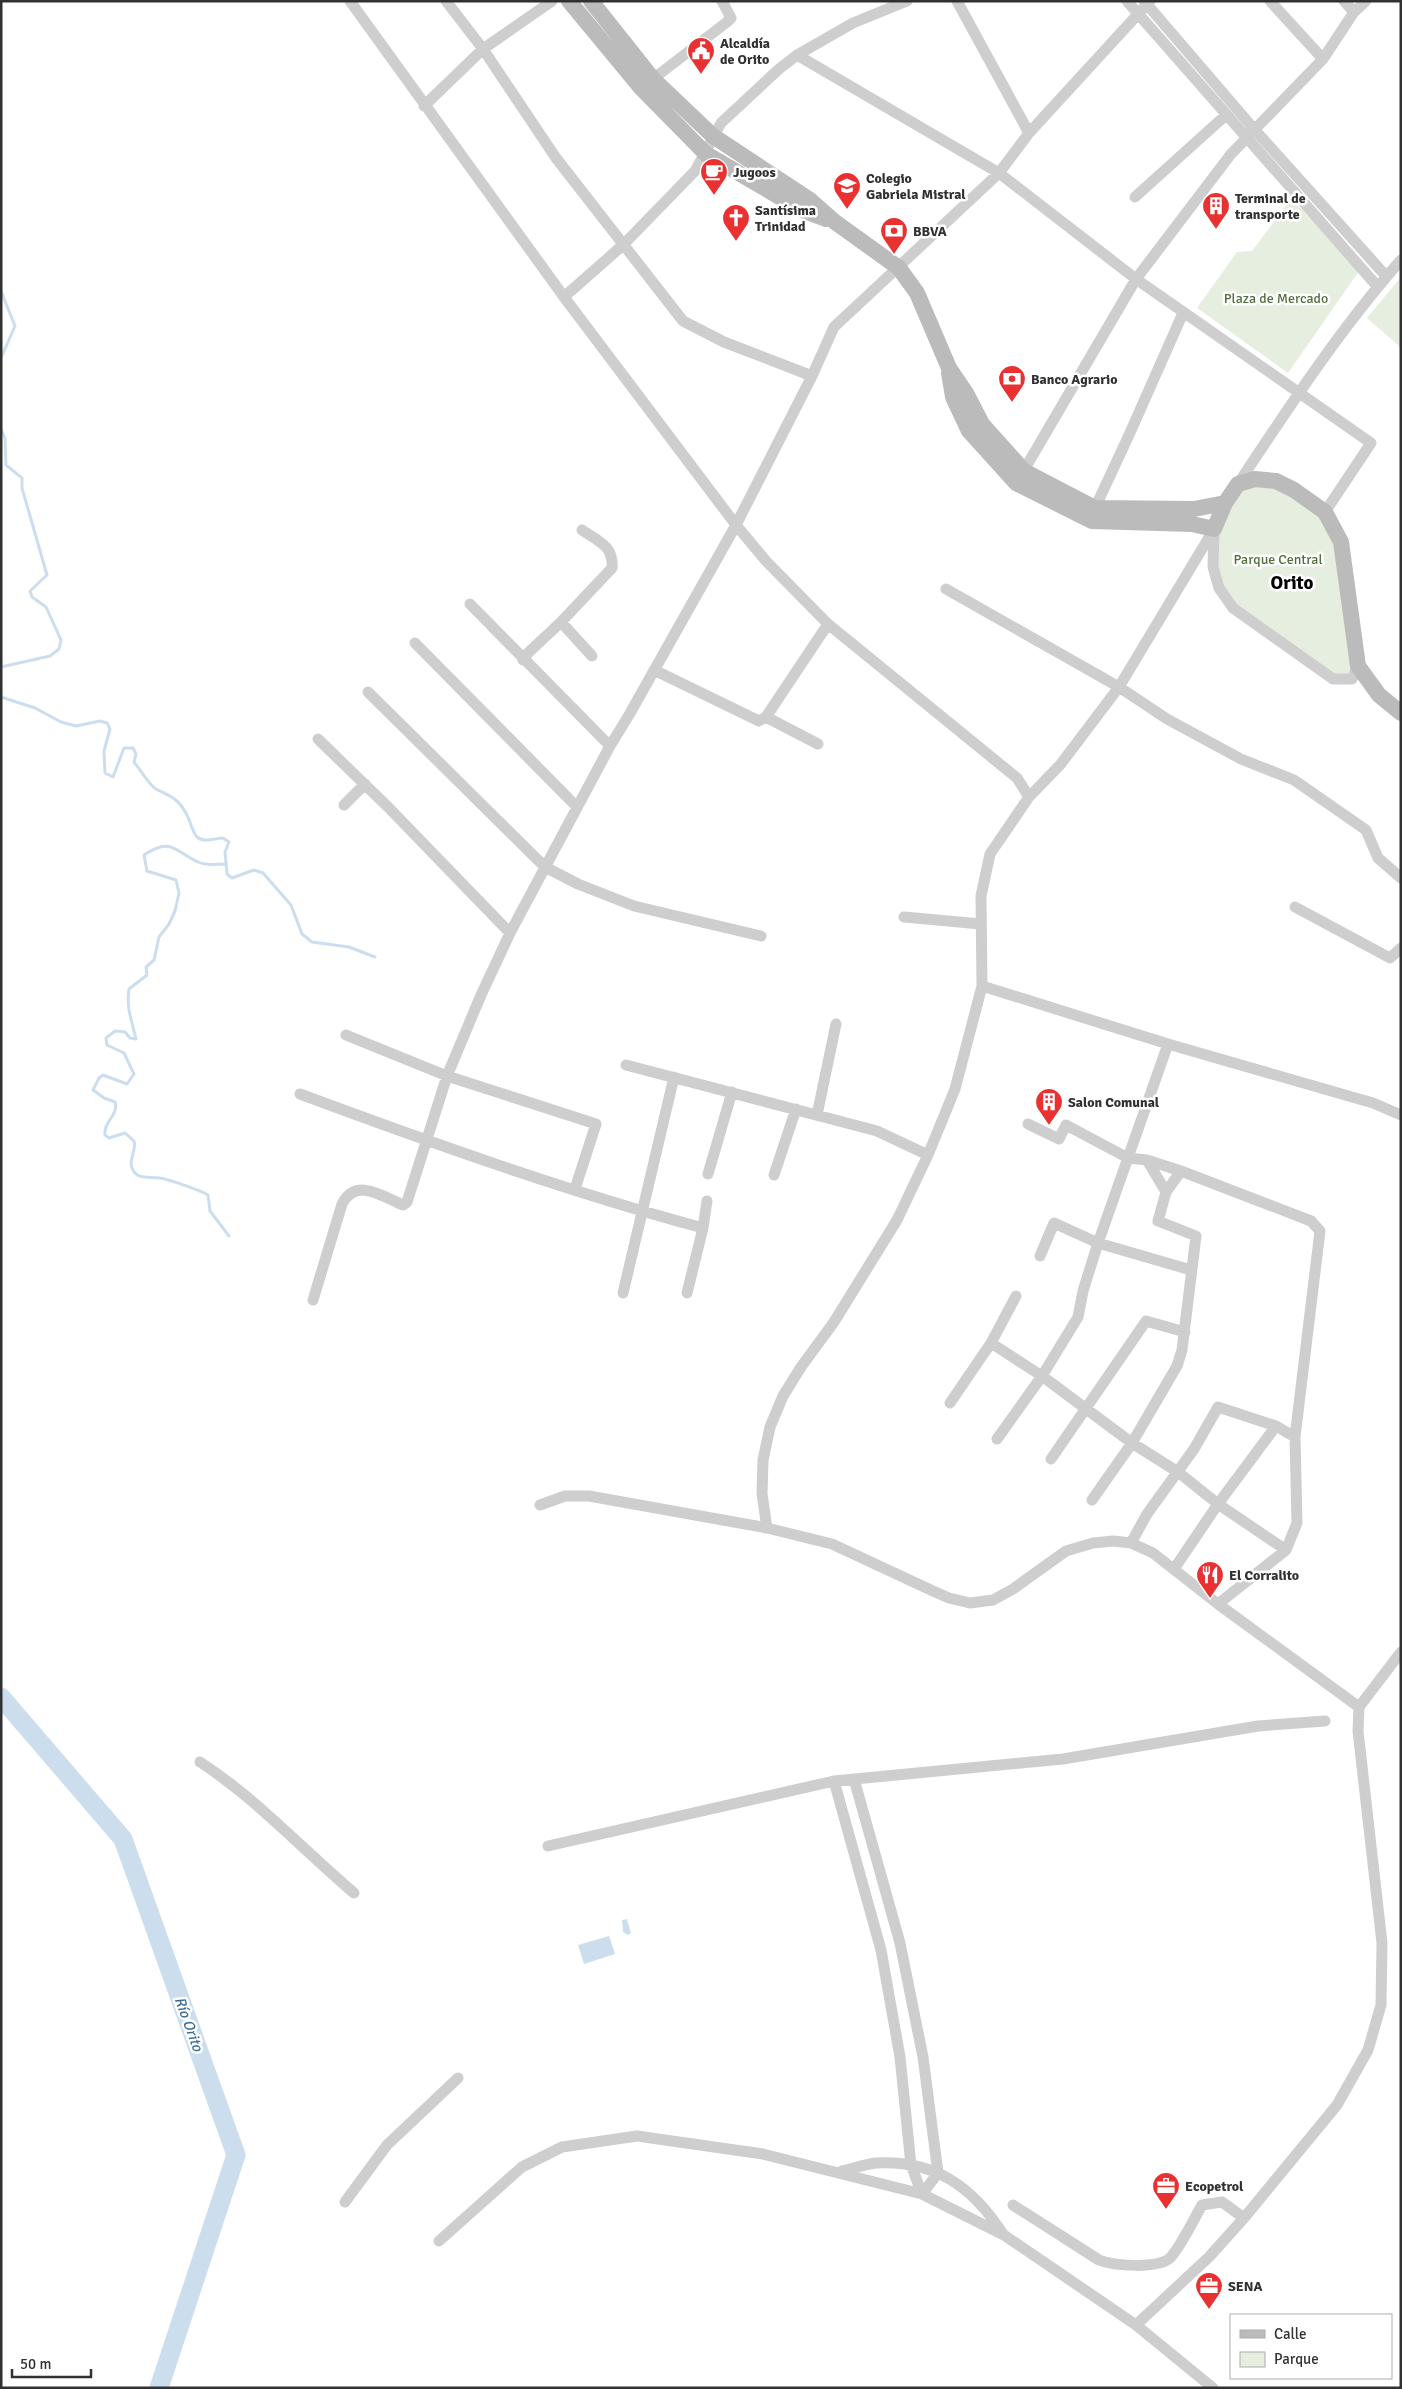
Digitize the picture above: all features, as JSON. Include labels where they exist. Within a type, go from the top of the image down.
[{"type":"main road","points":[[569,1],[647,84],[706,154],[802,210],[835,222]]},
{"type":"main road","points":[[591,1],[647,84],[713,136],[810,200],[835,222],[899,268],[917,293],[949,368],[953,397],[969,431],[1020,477],[1092,521],[1192,524],[1214,528],[1225,503],[1238,484],[1255,480],[1276,482],[1294,490],[1325,512],[1341,542],[1358,666],[1379,695],[1401,713]]},
{"type":"main road","points":[[1020,477],[1094,508],[1194,509],[1225,503]]},
{"type":"street","points":[[350,1],[424,106],[564,297],[736,525],[766,561],[828,624],[1018,778],[1029,797]]},
{"type":"street","points":[[446,1],[483,49],[556,158],[683,321],[724,342],[812,376]]},
{"type":"street","points":[[424,106],[483,49],[552,1]]},
{"type":"street","points":[[647,84],[727,22],[730,18],[730,13],[722,1]]},
{"type":"street","points":[[564,297],[623,245],[695,171],[706,154],[713,136],[721,123],[779,69],[797,55],[854,23],[907,1]]},
{"type":"street","points":[[957,1],[1029,133]]},
{"type":"street","points":[[1128,1],[1226,115],[1251,133],[1386,276]]},
{"type":"street","points":[[1270,1],[1323,59]]},
{"type":"street","points":[[1020,477],[1136,280],[1231,154],[1323,59],[1360,5],[1344,1]]},
{"type":"street","points":[[313,1300],[342,1204],[347,1195],[354,1190],[367,1190],[404,1204],[407,1202],[447,1076],[481,995],[510,933],[610,746],[736,525],[812,376],[834,327],[1000,172],[1029,133],[1147,2],[1251,133],[1377,286]]},
{"type":"street","points":[[797,55],[1000,172],[1136,280],[1371,443],[1325,512]]},
{"type":"street","points":[[1135,197],[1226,115]]},
{"type":"street","points":[[1238,484],[1299,392],[1377,286],[1401,260]]},
{"type":"street","points":[[1094,508],[1130,435],[1183,313]]},
{"type":"street","points":[[1214,528],[1213,567],[1219,588],[1233,608],[1333,679],[1352,679],[1358,666]]},
{"type":"street","points":[[766,1528],[762,1494],[763,1460],[770,1427],[783,1396],[801,1367],[834,1322],[897,1220],[928,1155],[955,1089],[982,986],[981,896],[990,854],[1029,797],[1060,765],[1119,687],[1214,528]]},
{"type":"street","points":[[523,660],[528,652],[612,568],[613,557],[606,546],[582,530]]},
{"type":"street","points":[[946,589],[1119,687],[1167,719],[1242,760],[1294,780],[1366,830],[1378,858],[1401,878]]},
{"type":"street","points":[[470,604],[523,660],[610,746]]},
{"type":"street","points":[[560,622],[592,656]]},
{"type":"street","points":[[654,670],[758,721],[766,717],[828,624]]},
{"type":"street","points":[[415,643],[577,807]]},
{"type":"street","points":[[368,692],[545,868],[578,884],[634,906],[761,936]]},
{"type":"street","points":[[766,717],[818,744]]},
{"type":"street","points":[[318,739],[365,784],[510,933]]},
{"type":"street","points":[[344,805],[365,784]]},
{"type":"street","points":[[1295,906],[1390,958],[1401,948]]},
{"type":"street","points":[[904,917],[981,924]]},
{"type":"street","points":[[982,986],[1168,1044],[1373,1103],[1401,1115]]},
{"type":"street","points":[[817,1115],[836,1024]]},
{"type":"street","points":[[346,1035],[447,1076],[596,1124],[575,1189]]},
{"type":"street","points":[[997,1439],[1042,1376],[1078,1316],[1083,1291],[1098,1244],[1168,1044]]},
{"type":"street","points":[[626,1065],[877,1131],[928,1155]]},
{"type":"street","points":[[623,1293],[674,1077]]},
{"type":"street","points":[[708,1174],[732,1092]]},
{"type":"street","points":[[300,1094],[427,1141],[643,1212],[703,1228]]},
{"type":"street","points":[[774,1174],[796,1109]]},
{"type":"street","points":[[1028,1124],[1059,1139],[1066,1125],[1128,1158],[1147,1160],[1181,1171],[1310,1221],[1320,1231],[1295,1437],[1297,1523],[1286,1550],[1218,1604]]},
{"type":"street","points":[[1147,1160],[1166,1192]]},
{"type":"street","points":[[1092,1500],[1132,1443],[1178,1366],[1185,1332],[1196,1236],[1158,1221],[1166,1192],[1181,1171]]},
{"type":"street","points":[[686,1293],[703,1228],[707,1201]]},
{"type":"street","points":[[1040,1256],[1054,1222],[1098,1244],[1191,1270]]},
{"type":"street","points":[[950,1403],[991,1342],[1016,1296]]},
{"type":"street","points":[[1051,1459],[1146,1321],[1185,1332]]},
{"type":"street","points":[[991,1342],[1042,1376],[1132,1443],[1178,1472],[1218,1504],[1286,1550]]},
{"type":"street","points":[[1131,1543],[1147,1514],[1194,1449],[1218,1407],[1276,1426],[1295,1437]]},
{"type":"street","points":[[1174,1569],[1218,1504],[1276,1426]]},
{"type":"street","points":[[540,1506],[565,1496],[589,1496],[766,1528],[832,1544],[949,1598],[970,1603],[993,1600],[1066,1551],[1093,1543],[1113,1541],[1131,1543],[1153,1553],[1218,1604],[1359,1707]]},
{"type":"street","points":[[1136,2325],[1208,2257],[1244,2218],[1337,2105],[1368,2050],[1381,2005],[1382,1943],[1358,1731],[1359,1707],[1401,1652]]},
{"type":"street","points":[[548,1846],[834,1781],[1063,1759],[1258,1726],[1325,1721]]},
{"type":"street","points":[[200,1762],[223,1777],[262,1808],[354,1893]]},
{"type":"street","points":[[854,1779],[900,1943],[923,2057],[938,2173],[922,2194]]},
{"type":"street","points":[[834,1781],[881,1950],[900,2057],[911,2165],[922,2194]]},
{"type":"street","points":[[881,1950],[900,1943]]},
{"type":"street","points":[[345,2202],[387,2145],[458,2078]]},
{"type":"street","points":[[439,2240],[522,2167],[562,2147],[637,2136],[764,2154],[922,2194],[1004,2236],[1136,2325],[1213,2388]]},
{"type":"street","points":[[840,2172],[875,2163],[911,2165],[938,2173],[965,2188],[988,2209],[1004,2236]]},
{"type":"street","points":[[1013,2205],[1099,2260],[1111,2265],[1157,2264],[1169,2259],[1202,2205],[1222,2202],[1244,2218]]},
{"type":"green space","name":"Plaza de Mercado","points":[[1291,199],[1323,230],[1359,271],[1288,373],[1197,308],[1237,252],[1252,251]]},
{"type":"green space","points":[[1401,277],[1401,351],[1398,345],[1367,318]]},
{"type":"green space","name":"Parque Central","points":[[1255,479],[1325,512],[1341,542],[1352,679],[1333,679],[1233,608],[1219,588],[1214,529],[1225,503]]},
{"type":"water","points":[[627,1919],[631,1933],[628,1935],[623,1932],[622,1920]]},
{"type":"water","points":[[609,1936],[615,1954],[584,1964],[578,1945]]},
{"type":"waterway","points":[[1,291],[15,326],[1,358]]},
{"type":"waterway","points":[[1,429],[5,438],[6,465],[22,478],[22,488],[47,575],[30,591],[32,597],[46,607],[61,640],[59,649],[50,656],[1,667]]},
{"type":"waterway","points":[[1,697],[35,708],[61,722],[76,726],[100,721],[107,723],[110,729],[104,751],[105,773],[113,777],[124,748],[133,748],[136,754],[134,762],[154,788],[179,802],[197,837],[206,840],[223,838],[229,842],[225,852],[227,874],[232,878],[254,870],[263,873],[291,905],[302,934],[312,942],[349,947],[375,957]]},
{"type":"waterway","points":[[226,864],[201,863],[167,846],[153,849],[144,855],[147,871],[176,880],[179,893],[175,911],[169,924],[159,937],[154,960],[146,967],[147,975],[129,989],[129,1008],[136,1039],[130,1038],[125,1032],[115,1031],[106,1038],[107,1045],[124,1053],[134,1074],[127,1084],[103,1075],[99,1078],[93,1090],[104,1098],[115,1102],[115,1111],[106,1126],[105,1135],[109,1138],[125,1133],[134,1141],[131,1165],[134,1172],[140,1176],[170,1181],[208,1195],[210,1211],[229,1236]]},
{"type":"waterway","name":"Río Orito","points":[[1,1697],[123,1839],[236,2155],[159,2388]]},
{"type":"place","name":"Alcaldía de Orito","points":[[701,75]]},
{"type":"place","name":"Jugoos","points":[[714,196]]},
{"type":"place","name":"Colegio Gabriela Mistral","points":[[847,210]]},
{"type":"place","name":"Terminal de transporte","points":[[1216,230]]},
{"type":"place","name":"Santísima Trinidad","points":[[736,242]]},
{"type":"place","name":"BBVA","points":[[894,255]]},
{"type":"place","name":"Banco Agrario","points":[[1012,403]]},
{"type":"place","name":"Salon Comunal","points":[[1049,1126]]},
{"type":"place","name":"El Corralito","points":[[1210,1599]]},
{"type":"place","name":"Ecopetrol","points":[[1166,2210]]},
{"type":"place","name":"SENA","points":[[1209,2310]]},
{"type":"district","name":"Orito","points":[[1292,582]]}]
